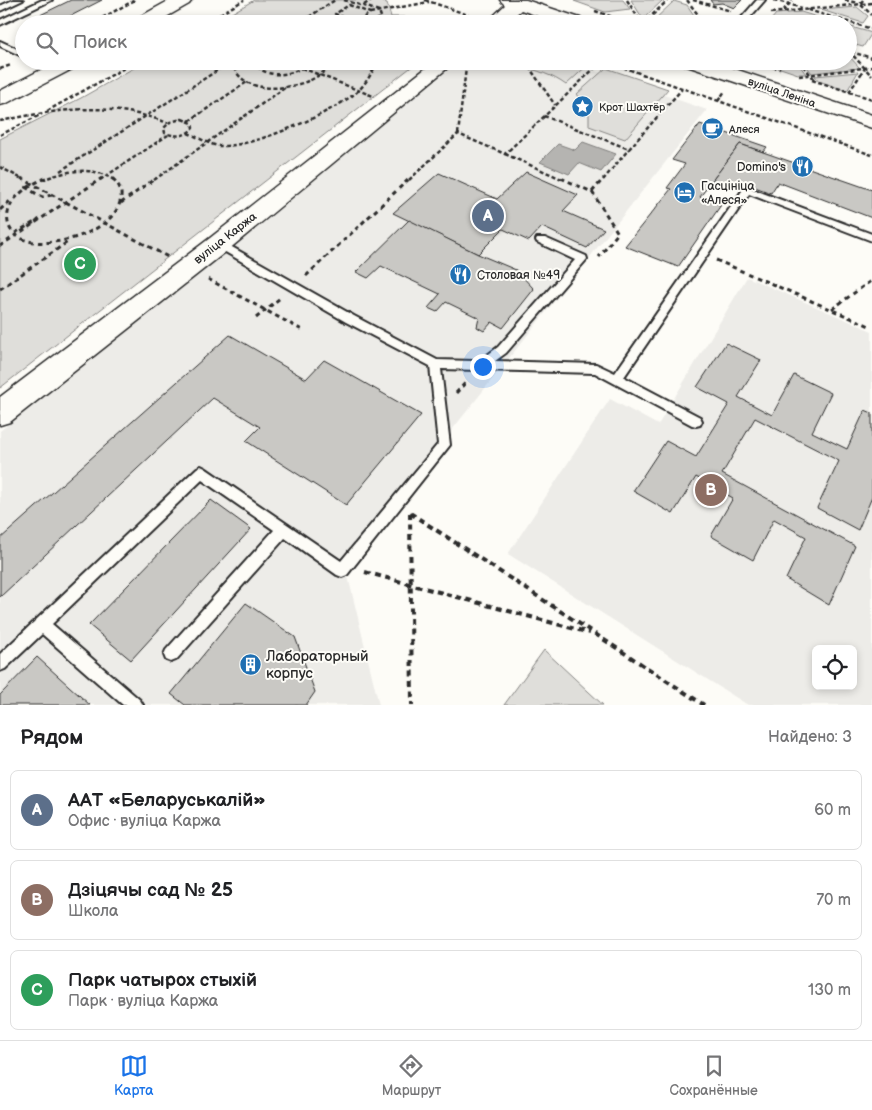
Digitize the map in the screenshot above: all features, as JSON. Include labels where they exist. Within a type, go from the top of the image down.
[{"type":"main road","points":[[156,15],[183,0]]},
{"type":"main road","points":[[497,15],[513,2],[553,15]]},
{"type":"main road","points":[[0,99],[58,70]]},
{"type":"main road","name":"вуліца Каржа","points":[[0,413],[219,244],[436,70]]},
{"type":"main road","name":"вуліца Леніна","points":[[720,70],[872,122]]},
{"type":"lane","points":[[0,9],[19,0]]},
{"type":"lane","points":[[17,15],[48,0]]},
{"type":"lane","points":[[748,15],[761,0]]},
{"type":"lane","points":[[0,23],[15,16]]},
{"type":"lane","points":[[0,43],[15,50]]},
{"type":"lane","points":[[617,379],[747,190],[872,238]]},
{"type":"lane","points":[[474,366],[490,359],[502,350],[582,259],[541,240]]},
{"type":"lane","points":[[219,244],[435,364],[596,369],[696,420]]},
{"type":"lane","points":[[0,664],[201,472],[342,570],[444,445],[435,364]]},
{"type":"lane","points":[[171,655],[284,529]]},
{"type":"lane","points":[[42,624],[135,705]]},
{"type":"path","points":[[108,15],[136,0]]},
{"type":"path","points":[[218,15],[244,0]]},
{"type":"path","points":[[311,15],[335,0]]},
{"type":"path","points":[[344,0],[379,11],[381,15]]},
{"type":"path","points":[[359,8],[371,0]]},
{"type":"path","points":[[424,0],[468,15]]},
{"type":"path","points":[[627,0],[637,15]]},
{"type":"path","points":[[652,15],[668,0]]},
{"type":"path","points":[[687,0],[699,15]]},
{"type":"path","points":[[693,0],[712,4],[733,12]]},
{"type":"path","points":[[774,0],[826,15]]},
{"type":"path","points":[[782,12],[792,0]]},
{"type":"path","points":[[845,0],[860,4],[872,14]]},
{"type":"path","points":[[860,4],[863,0]]},
{"type":"path","points":[[339,15],[335,14],[348,5],[370,12],[430,2]]},
{"type":"path","points":[[768,15],[769,13],[872,3]]},
{"type":"path","points":[[592,10],[607,15]]},
{"type":"path","points":[[366,15],[370,12]]},
{"type":"path","points":[[857,24],[872,29]]},
{"type":"path","points":[[857,53],[872,58]]},
{"type":"path","points":[[857,60],[872,76]]},
{"type":"path","points":[[849,92],[865,68]]},
{"type":"path","points":[[857,69],[872,68]]},
{"type":"path","points":[[0,135],[46,112],[121,70]]},
{"type":"path","points":[[0,210],[25,187],[57,172],[218,70]]},
{"type":"path","points":[[233,70],[237,76],[258,86],[286,87],[308,81],[325,70]]},
{"type":"path","points":[[261,70],[271,74],[290,73],[297,70]]},
{"type":"path","points":[[307,70],[374,97]]},
{"type":"path","points":[[188,133],[220,146],[283,131],[320,114],[359,91],[372,70]]},
{"type":"path","points":[[256,318],[294,287],[458,134],[466,70]]},
{"type":"path","points":[[531,70],[556,105]]},
{"type":"path","points":[[504,154],[593,70]]},
{"type":"path","points":[[628,70],[872,154]]},
{"type":"path","points":[[806,70],[816,82]]},
{"type":"path","points":[[849,70],[799,76],[872,99]]},
{"type":"path","points":[[189,121],[247,82]]},
{"type":"path","points":[[120,204],[286,87]]},
{"type":"path","points":[[592,192],[682,89]]},
{"type":"path","points":[[0,121],[46,112],[115,108],[149,114],[168,123]]},
{"type":"path","points":[[544,116],[630,149]]},
{"type":"path","points":[[0,246],[168,135],[177,136],[188,133],[193,126],[189,121],[177,119],[168,123],[164,128],[168,135]]},
{"type":"path","points":[[458,134],[592,192],[618,233]]},
{"type":"path","points":[[0,167],[302,330]]},
{"type":"path","points":[[13,199],[6,214],[8,226],[16,234],[31,241],[48,243],[83,236],[114,216],[120,204],[122,193],[118,183],[107,175],[94,171],[57,172]]},
{"type":"path","points":[[25,187],[42,197],[52,195]]},
{"type":"path","points":[[0,289],[69,240]]},
{"type":"path","points":[[702,255],[872,327]]},
{"type":"path","points":[[832,310],[872,280]]},
{"type":"path","points":[[458,391],[469,378]]},
{"type":"path","points":[[410,486],[412,705]]},
{"type":"path","points":[[410,513],[704,705]]},
{"type":"path","points":[[345,566],[595,634]]},
{"type":"shaded area","points":[[254,0],[379,0],[387,3],[390,15],[228,15]]},
{"type":"shaded area","points":[[623,0],[630,9],[605,12],[574,1]]},
{"type":"shaded area","points":[[631,0],[663,0],[647,15],[640,15]]},
{"type":"shaded area","points":[[674,1],[687,5],[694,15],[659,15]]},
{"type":"shaded area","points":[[857,7],[868,16],[863,23],[857,21],[857,15],[837,15],[821,10]]},
{"type":"shaded area","points":[[801,12],[811,15],[775,15]]},
{"type":"shaded area","points":[[857,29],[872,33],[863,47],[857,45]]},
{"type":"shaded area","points":[[130,70],[407,70],[0,388],[0,139],[81,98]]},
{"type":"shaded area","points":[[449,70],[593,70],[707,110],[345,564],[379,705],[0,705],[0,431]]},
{"type":"shaded area","points":[[535,70],[582,70],[566,85]]},
{"type":"shaded area","points":[[604,70],[612,70],[668,89],[625,139],[589,126],[589,111],[577,94]]},
{"type":"shaded area","points":[[786,70],[803,70],[806,74],[798,74]]},
{"type":"shaded area","points":[[810,70],[841,70],[812,73]]},
{"type":"shaded area","points":[[858,72],[847,91],[819,81],[815,76]]},
{"type":"shaded area","points":[[583,142],[616,154],[601,172],[579,163],[569,174],[540,162],[558,144],[575,150]]},
{"type":"shaded area","points":[[747,277],[872,331],[872,705],[748,705],[508,554],[610,399],[658,425]]},
{"type":"shaded area","points":[[544,650],[603,705],[504,705]]},
{"type":"building","points":[[71,0],[102,0],[73,15],[40,15]]},
{"type":"building","points":[[710,0],[742,0],[734,8],[722,3],[713,4]]},
{"type":"building","name":"Гасцініца «Алеся»","points":[[700,124],[767,147],[763,152],[740,144],[711,182],[700,197],[721,205],[678,267],[625,246],[671,189],[667,188],[685,164],[672,160]]},
{"type":"building","points":[[740,144],[872,190],[872,218],[778,182],[771,193],[744,183],[742,186],[729,182],[725,188],[711,182]]},
{"type":"building","points":[[526,172],[578,195],[563,211],[604,229],[587,248],[542,227],[529,241],[503,229],[478,254],[393,213],[439,173],[497,199]]},
{"type":"building","name":"Столовая №49","points":[[409,220],[478,254],[516,270],[534,289],[503,328],[492,322],[484,331],[477,327],[479,318],[446,302],[437,312],[428,308],[440,294],[381,266],[368,278],[356,272]]},
{"type":"building","points":[[230,335],[306,379],[324,360],[421,415],[346,505],[246,441],[260,427],[213,398],[0,597],[0,539]]},
{"type":"building","points":[[726,343],[761,360],[738,397],[772,415],[794,375],[831,393],[812,432],[847,449],[865,410],[872,413],[872,497],[858,530],[817,508],[839,461],[755,418],[722,474],[855,546],[829,605],[786,579],[806,537],[774,519],[753,560],[711,536],[733,498],[696,477],[673,514],[633,491],[666,441],[696,457],[729,404],[697,387]]},
{"type":"building","points":[[211,500],[251,529],[131,660],[89,625]]},
{"type":"building","name":"Лабораторный корпус","points":[[246,603],[295,637],[315,692],[306,705],[185,705],[171,694]]},
{"type":"building","points":[[37,657],[90,705],[0,705],[0,695]]},
{"type":"place","name":"Крот Шахтёр","points":[[583,107]]},
{"type":"place","name":"Алеся","points":[[713,129]]},
{"type":"place","name":"Domino's","points":[[802,167]]},
{"type":"place","name":"Гасцініца «Алеся»","points":[[685,193]]},
{"type":"place","name":"ААТ «Беларуськалій»","points":[[488,216]]},
{"type":"place","name":"Парк чатырох стыхій","points":[[80,264]]},
{"type":"place","name":"Столовая №49","points":[[461,275]]},
{"type":"place","name":"Дзіцячы сад № 25","points":[[711,490]]},
{"type":"place","name":"Лабораторный корпус","points":[[250,665]]}]
